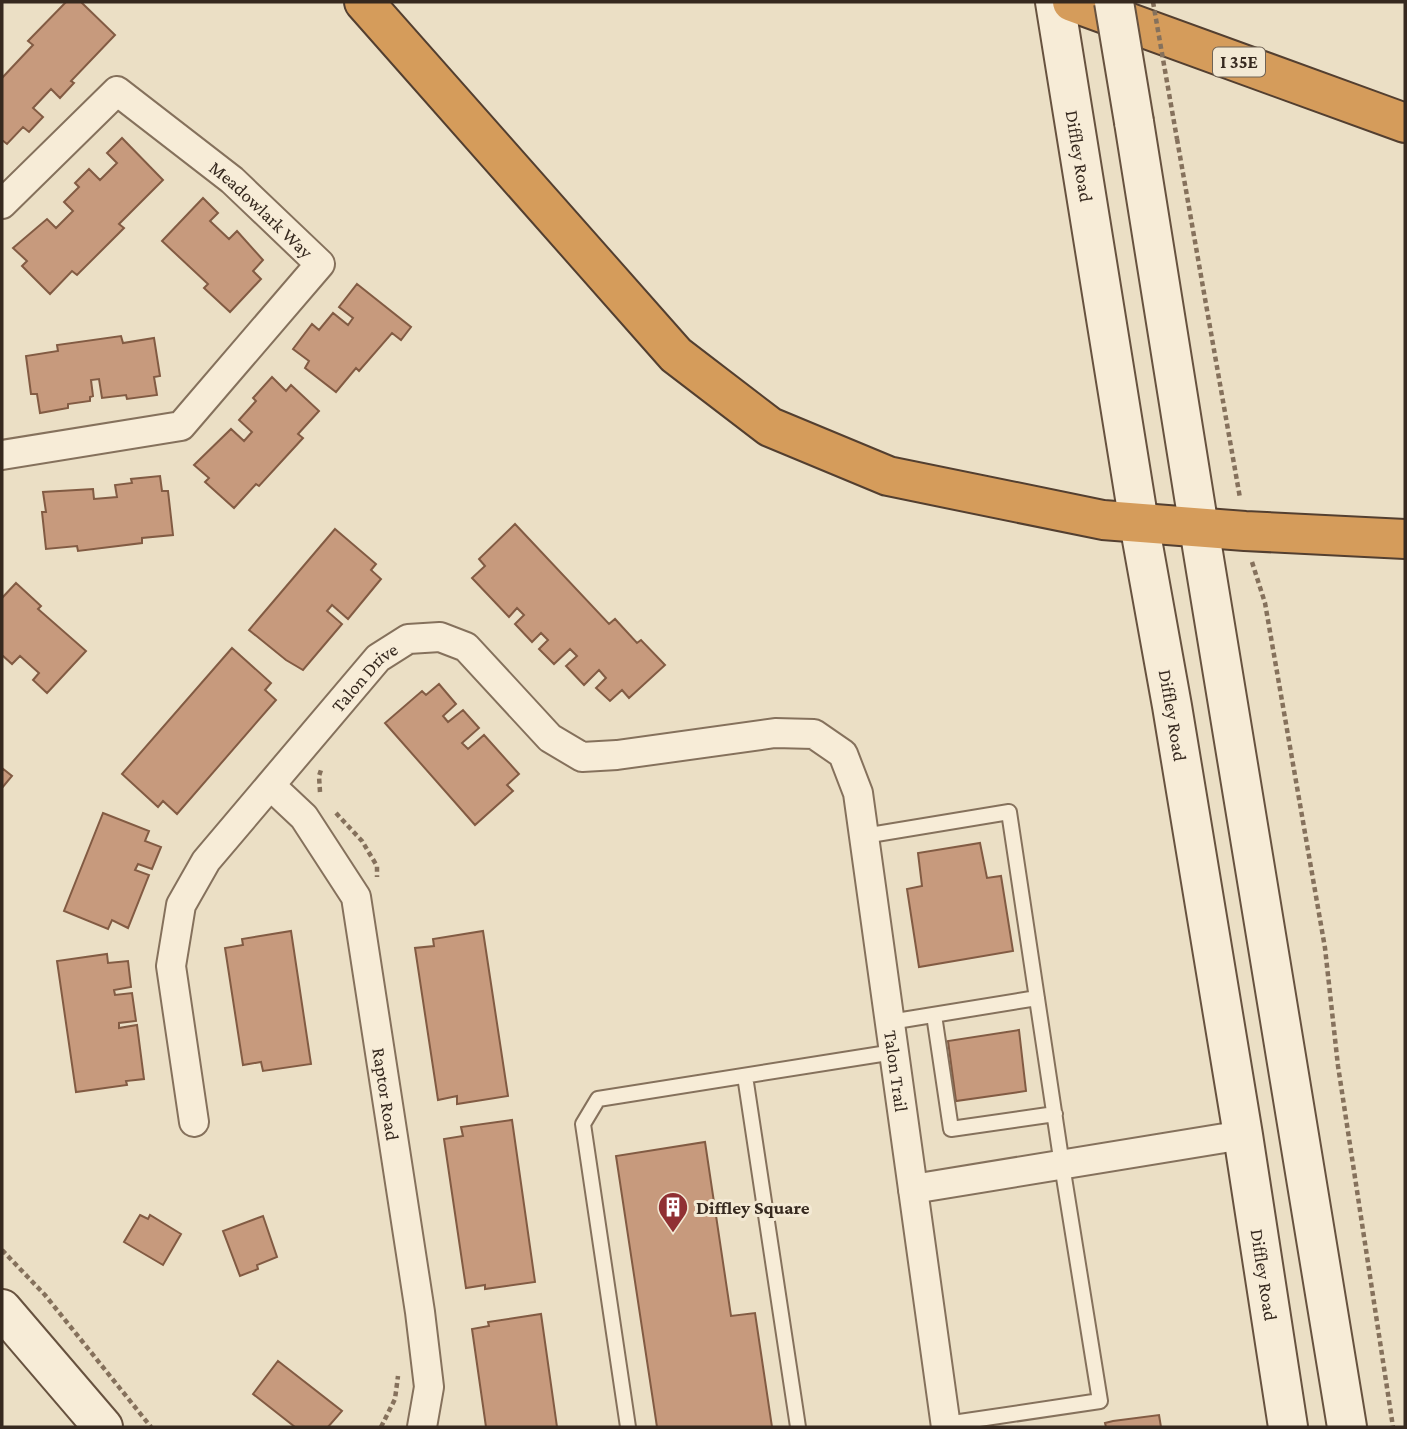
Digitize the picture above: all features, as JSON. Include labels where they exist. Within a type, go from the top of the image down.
[{"type":"highway","points":[[364,2],[676,355],[770,426],[888,476],[1103,520],[1405,539]]},
{"type":"highway","name":"I 35E","points":[[1072,2],[1405,123]]},
{"type":"main road","name":"Diffley Road","points":[[1055,2],[1289,1427]]},
{"type":"main road","points":[[1114,2],[1347,1427]]},
{"type":"main road","points":[[2,1309],[103,1427]]},
{"type":"street","name":"Meadowlark Way","points":[[2,204],[117,91],[232,180],[320,264],[181,426],[2,455]]},
{"type":"street","name":"Talon Drive","points":[[194,1122],[171,966],[181,905],[206,861],[378,658],[408,639],[440,637],[466,647],[550,738],[582,757],[617,755],[775,733],[814,734]]},
{"type":"street","name":"Talon Trail","points":[[814,734],[843,754],[858,793],[946,1425]]},
{"type":"street","name":"Raptor Road","points":[[271,786],[304,817],[356,897],[420,1312],[429,1387],[422,1427]]},
{"type":"street","points":[[913,1189],[1242,1135]]},
{"type":"lane","points":[[864,836],[1009,812],[1100,1401],[946,1425]]},
{"type":"lane","points":[[890,1022],[1037,998]]},
{"type":"lane","points":[[934,1015],[951,1129],[1055,1114]]},
{"type":"lane","points":[[628,1427],[583,1124],[598,1099],[894,1052]]},
{"type":"lane","points":[[745,1076],[798,1427]]},
{"type":"path","points":[[1153,2],[1245,531],[1265,603],[1325,948],[1338,1066],[1393,1427]]},
{"type":"path","points":[[2,1250],[45,1295],[151,1427]]},
{"type":"building","points":[[66,2],[81,2],[115,35],[71,81],[74,83],[60,98],[51,89],[33,108],[43,117],[29,132],[23,127],[7,144],[2,140],[2,78],[33,45],[28,41]]},
{"type":"building","points":[[122,138],[163,180],[119,224],[124,228],[77,275],[72,271],[50,294],[22,266],[27,261],[13,248],[47,219],[56,228],[73,211],[64,202],[79,187],[75,183],[89,169],[100,180],[117,163],[107,153]]},
{"type":"building","points":[[203,198],[218,213],[210,221],[229,239],[237,231],[263,260],[253,271],[261,279],[230,312],[204,288],[208,284],[162,241]]},
{"type":"building","points":[[357,284],[411,327],[401,340],[392,333],[359,371],[356,368],[336,392],[305,368],[309,361],[293,349],[312,324],[319,330],[333,313],[348,325],[353,318],[339,307]]},
{"type":"building","points":[[121,336],[123,343],[154,338],[160,376],[154,377],[157,395],[127,399],[126,395],[102,398],[99,379],[91,380],[93,396],[90,401],[68,404],[68,408],[40,413],[37,394],[31,394],[26,356],[58,351],[57,345]]},
{"type":"building","points":[[272,377],[286,391],[291,385],[319,411],[298,434],[303,438],[259,486],[256,484],[234,508],[205,482],[209,478],[194,465],[231,429],[244,441],[252,432],[239,420],[256,401],[253,398]]},
{"type":"building","points":[[160,476],[162,491],[168,491],[173,535],[142,538],[142,543],[78,551],[77,546],[46,549],[43,492],[93,489],[94,499],[117,497],[115,485],[132,483],[131,479]]},
{"type":"building","points":[[515,524],[609,624],[615,619],[637,643],[641,640],[665,665],[629,698],[622,690],[610,701],[596,688],[606,678],[599,670],[584,685],[566,666],[577,656],[570,649],[554,664],[539,649],[548,640],[541,633],[532,642],[515,624],[524,615],[517,608],[509,617],[472,578],[485,566],[479,559]]},
{"type":"building","points":[[335,529],[376,564],[371,570],[381,579],[348,619],[332,605],[327,611],[342,624],[303,670],[249,630]]},
{"type":"building","points":[[16,583],[41,606],[38,609],[86,651],[47,693],[33,680],[39,673],[20,656],[12,664],[2,655],[2,598]]},
{"type":"building","points":[[232,648],[271,683],[265,690],[276,700],[177,814],[163,801],[158,807],[122,774]]},
{"type":"building","points":[[439,684],[456,704],[443,716],[448,722],[463,710],[479,728],[462,743],[468,749],[484,735],[519,774],[507,785],[513,791],[475,825],[385,723],[422,691],[426,695]]},
{"type":"building","points":[[2,768],[12,776],[2,788]]},
{"type":"building","points":[[103,813],[149,831],[145,841],[161,847],[152,869],[138,864],[135,870],[149,875],[128,928],[112,920],[108,929],[64,911]]},
{"type":"building","points":[[980,843],[987,878],[1001,876],[1013,951],[919,967],[907,889],[922,886],[918,853]]},
{"type":"building","points":[[291,931],[311,1064],[263,1071],[261,1062],[243,1065],[225,948],[243,945],[242,939]]},
{"type":"building","points":[[483,931],[508,1096],[457,1104],[457,1096],[438,1100],[415,948],[434,946],[433,939]]},
{"type":"building","points":[[107,954],[108,963],[128,961],[131,987],[114,990],[115,995],[132,993],[136,1021],[119,1023],[119,1028],[137,1025],[144,1079],[126,1081],[127,1085],[76,1092],[57,961]]},
{"type":"building","points":[[1019,1030],[1026,1091],[956,1101],[948,1041]]},
{"type":"building","points":[[512,1120],[535,1282],[485,1289],[485,1285],[466,1288],[444,1139],[463,1136],[461,1127]]},
{"type":"building","name":"Diffley Square","points":[[705,1142],[731,1316],[755,1313],[772,1427],[657,1427],[616,1156]]},
{"type":"building","points":[[140,1215],[148,1219],[150,1215],[181,1234],[163,1265],[124,1242]]},
{"type":"building","points":[[263,1216],[277,1257],[240,1276],[223,1231]]},
{"type":"building","points":[[541,1314],[557,1427],[486,1427],[472,1329],[489,1326],[488,1322]]},
{"type":"building","points":[[278,1361],[342,1411],[328,1427],[295,1427],[253,1394]]},
{"type":"building","points":[[1159,1415],[1161,1427],[1106,1427],[1105,1423],[1113,1421]]},
{"type":"place","name":"Diffley Square","points":[[673,1234]]}]
